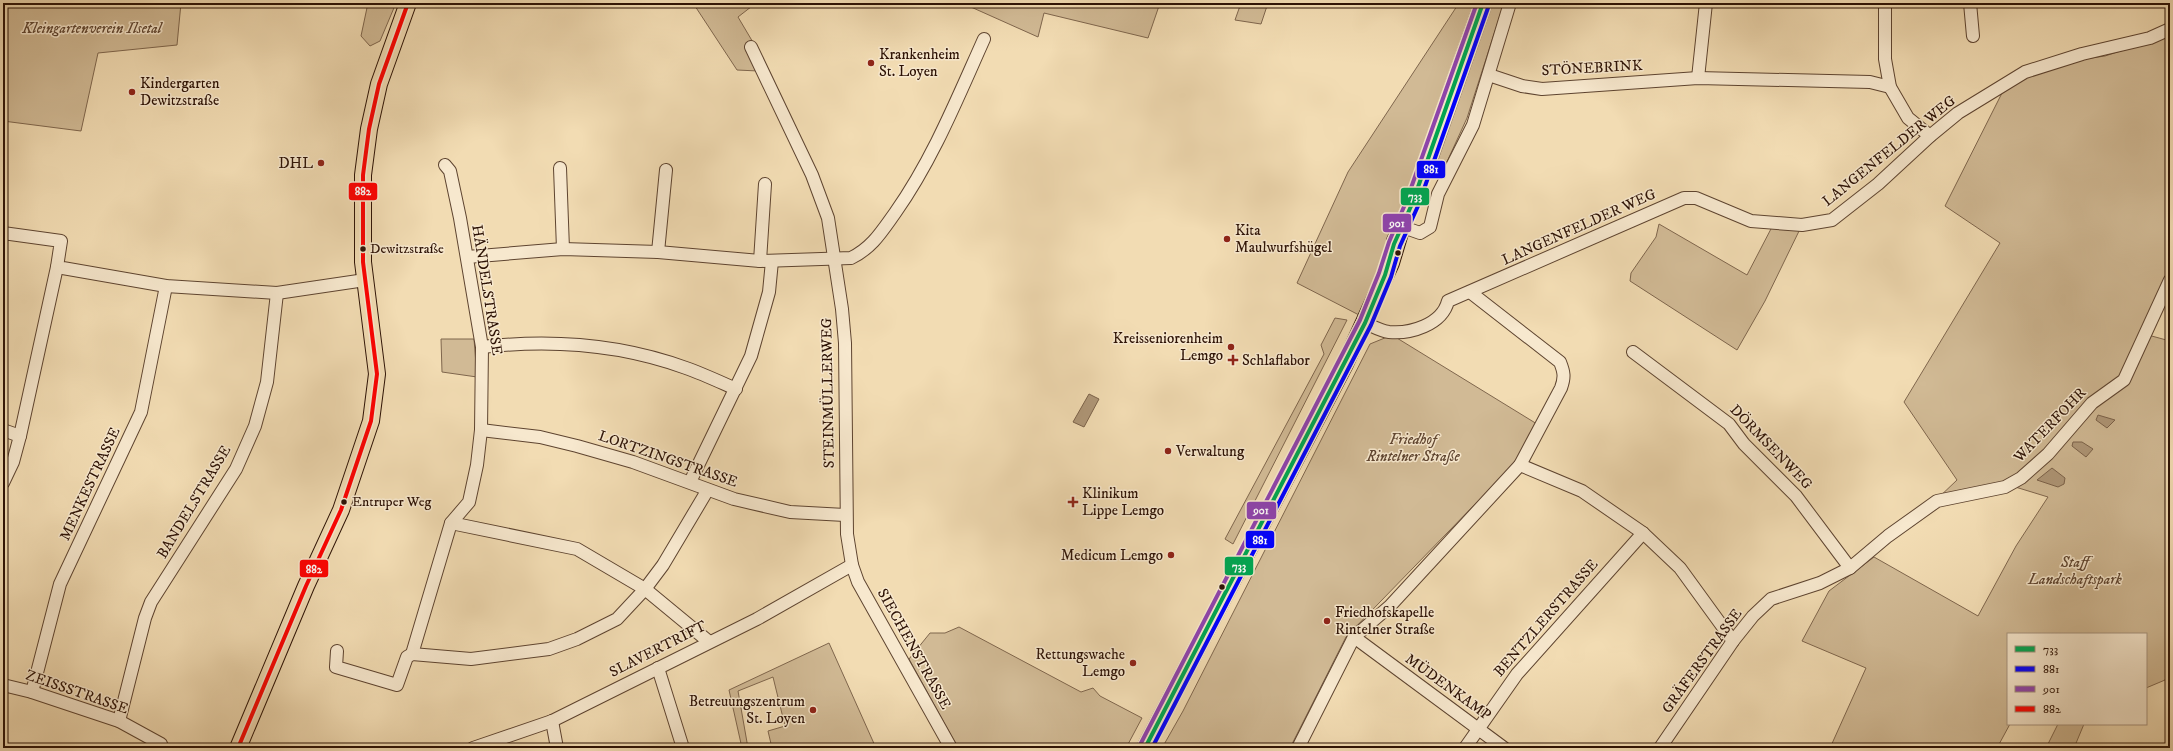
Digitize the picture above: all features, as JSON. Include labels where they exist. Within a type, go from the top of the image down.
[{"type":"main road","points":[[238,748],[306,586],[341,510],[371,421],[377,374],[365,280],[362,202],[369,129],[382,71],[408,3]]},
{"type":"main road","points":[[1145,748],[1365,323],[1385,275],[1390,254],[1402,230],[1483,3]]},
{"type":"street","points":[[1402,230],[1420,233],[1430,227],[1436,200],[1473,125],[1510,3]]},
{"type":"street","points":[[1698,78],[1706,3]]},
{"type":"street","points":[[1885,3],[1885,59],[1890,87],[1908,118],[1930,136]]},
{"type":"street","points":[[1970,3],[1973,36]]},
{"type":"street","name":"LANGENFELDER WEG","points":[[1365,323],[1388,332],[1413,330],[1427,325],[1440,316],[1448,302],[1684,198],[1696,198],[1751,221],[1802,225],[1832,220],[1878,184],[1930,136],[1958,113],[2025,72],[2082,54],[2150,38],[2170,29]]},
{"type":"street","points":[[467,257],[562,249],[658,252],[766,261],[851,258],[862,252],[882,233],[920,175],[938,142],[984,39]]},
{"type":"street","name":"STEINMÜLLERWEG","points":[[751,47],[812,175],[828,218],[845,343],[845,515],[852,565]]},
{"type":"street","name":"STÖNEBRINK","points":[[1489,75],[1522,86],[1542,89],[1698,78],[1870,82],[1890,87]]},
{"type":"street","name":"HÄNDELSTRASSE","points":[[337,651],[336,667],[397,685],[407,657],[412,654],[451,523],[469,502],[477,465],[481,430],[482,347],[467,257],[450,171],[445,165]]},
{"type":"street","points":[[560,168],[562,249]]},
{"type":"street","points":[[658,252],[666,170]]},
{"type":"street","points":[[690,482],[736,389],[753,349],[769,292],[766,261],[765,184]]},
{"type":"street","points":[[3,233],[60,240],[56,268],[20,436],[13,462],[3,483]]},
{"type":"street","points":[[56,268],[166,286],[277,293],[365,280]]},
{"type":"street","name":"WATERFOHR","points":[[1820,583],[1850,568],[1888,536],[1937,501],[2005,487],[2014,483],[2035,466],[2092,403],[2124,380],[2170,280]]},
{"type":"street","name":"MENKESTRASSE","points":[[32,692],[60,584],[141,412],[166,286]]},
{"type":"street","points":[[1298,748],[1354,637],[1390,606],[1520,465],[1561,388],[1564,378],[1564,370],[1560,362],[1553,355],[1470,292]]},
{"type":"street","name":"BANDELSTRASSE","points":[[119,721],[151,602],[236,470],[255,426],[267,382],[277,293]]},
{"type":"street","points":[[482,347],[541,342],[586,344],[625,350],[687,368],[736,389]]},
{"type":"street","name":"DÖRMSENWEG","points":[[1633,352],[1729,424],[1744,444],[1796,496],[1850,568]]},
{"type":"street","points":[[3,430],[20,436]]},
{"type":"street","name":"LORTZINGSTRASSE","points":[[481,430],[540,437],[577,446],[633,462],[690,482],[707,491],[734,500],[790,512],[845,515]]},
{"type":"street","points":[[1520,465],[1582,491],[1643,533],[1680,568],[1733,641]]},
{"type":"street","points":[[412,654],[471,659],[549,649],[577,639],[617,618],[645,589],[663,566],[707,491]]},
{"type":"street","points":[[451,523],[577,549],[645,589],[708,642]]},
{"type":"street","name":"BENTZLERSTRASSE","points":[[1465,748],[1477,728],[1516,674],[1643,533]]},
{"type":"street","name":"SLAVERTRIFT","points":[[473,748],[552,721],[708,642],[757,619],[852,565]]},
{"type":"street","name":"SIECHENSTRASSE","points":[[852,565],[858,582],[951,748]]},
{"type":"street","name":"GRÄFERSTRASSE","points":[[1660,748],[1733,641],[1753,616],[1771,600],[1820,583]]},
{"type":"street","name":"MÜDENKAMP","points":[[1354,637],[1504,748]]},
{"type":"street","points":[[658,668],[683,748]]},
{"type":"street","name":"ZEISSSTRASSE","points":[[3,685],[32,692],[119,721],[161,744]]},
{"type":"street","points":[[552,721],[557,748]]},
{"type":"green space","name":"Kleingartenverein Ilsetal","points":[[3,3],[181,3],[177,45],[98,53],[81,131],[3,121]]},
{"type":"green space","points":[[368,3],[396,3],[380,41],[370,46],[361,36]]},
{"type":"green space","points":[[693,3],[756,3],[738,17],[754,44],[746,51],[758,71],[737,70]]},
{"type":"green space","points":[[962,3],[1160,3],[1148,38],[1044,13],[1038,37]]},
{"type":"green space","points":[[1241,3],[1268,3],[1261,24],[1235,20]]},
{"type":"green space","points":[[1459,3],[1476,3],[1380,267],[1359,315],[1297,283],[1348,172]]},
{"type":"green space","points":[[1493,3],[1504,3],[1467,118],[1440,177],[1433,174]]},
{"type":"green space","points":[[2170,35],[2170,275],[2120,382],[2019,477],[1936,500],[1957,480],[1904,402],[2000,243],[1945,206],[2002,93],[2028,77],[2070,61],[2105,56]]},
{"type":"green space","points":[[1659,224],[1747,275],[1773,225],[1801,227],[1765,301],[1737,350],[1630,281],[1631,273],[1656,237]]},
{"type":"green space","points":[[1335,318],[1347,320],[1233,544],[1225,539],[1324,354],[1321,345]]},
{"type":"green space","name":"Friedhof Rintelner Straße","points":[[1392,335],[1537,424],[1516,462],[1346,637],[1290,748],[1162,748],[1183,711],[1370,344]]},
{"type":"green space","name":"Staff Landschaftspark","points":[[2148,335],[2170,341],[2170,668],[2165,680],[2147,688],[2147,633],[2007,633],[2007,725],[2009,725],[1997,748],[1830,748],[1866,668],[1802,641],[1829,591],[1874,557],[1978,616],[2016,546],[2048,497],[2012,486],[2106,396]]},
{"type":"green space","points":[[441,339],[474,339],[477,377],[442,372]]},
{"type":"green space","points":[[959,627],[1081,692],[1093,688],[1100,696],[1142,718],[1126,748],[958,748],[909,659],[930,633],[945,633]]},
{"type":"green space","points":[[829,643],[876,748],[772,748],[768,731],[785,726],[773,677],[738,691],[748,748],[742,748],[729,690]]},
{"type":"green space","points":[[2058,725],[2084,725],[2074,748],[2046,748]]},
{"type":"shaded area","points":[[1089,394],[1099,399],[1084,427],[1073,422]]},
{"type":"shaded area","points":[[2098,415],[2115,420],[2107,428],[2096,420]]},
{"type":"shaded area","points":[[2073,442],[2082,442],[2093,449],[2086,457],[2072,446]]},
{"type":"shaded area","points":[[2052,468],[2065,478],[2064,484],[2058,487],[2037,480]]},
{"type":"transit line","name":"882","points":[[238,748],[306,586],[341,510],[371,421],[377,374],[363,262],[363,175],[369,129],[379,84],[408,3]]},
{"type":"transit line","name":"901","points":[[1140,745],[1360,320],[1379,273],[1389,242],[1406,202],[1477,3]]},
{"type":"transit line","name":"733","points":[[1145,748],[1365,323],[1385,275],[1394,244],[1412,204],[1483,3]]},
{"type":"transit line","name":"881","points":[[1152,748],[1371,325],[1391,277],[1400,246],[1418,206],[1489,5]]},
{"type":"place","name":"Krankenheim St. Loyen","points":[[871,63]]},
{"type":"place","name":"Kindergarten Dewitzstraße","points":[[132,92]]},
{"type":"place","name":"DHL","points":[[321,163]]},
{"type":"place","name":"Kita Maulwurfshügel","points":[[1227,239]]},
{"type":"place","name":"Dewitzstraße","points":[[363,249]]},
{"type":"place","name":"Kreisseniorenheim Lemgo","points":[[1231,347]]},
{"type":"place","name":"Schlaflabor","points":[[1233,360]]},
{"type":"place","name":"Verwaltung","points":[[1168,451]]},
{"type":"place","name":"Entruper Weg","points":[[344,502]]},
{"type":"place","name":"Klinikum Lippe Lemgo","points":[[1073,502]]},
{"type":"place","name":"Medicum Lemgo","points":[[1171,555]]},
{"type":"place","name":"Friedhofskapelle Rintelner Straße","points":[[1327,621]]},
{"type":"place","name":"Rettungswache Lemgo","points":[[1133,663]]},
{"type":"place","name":"Betreuungszentrum St. Loyen","points":[[813,710]]}]
